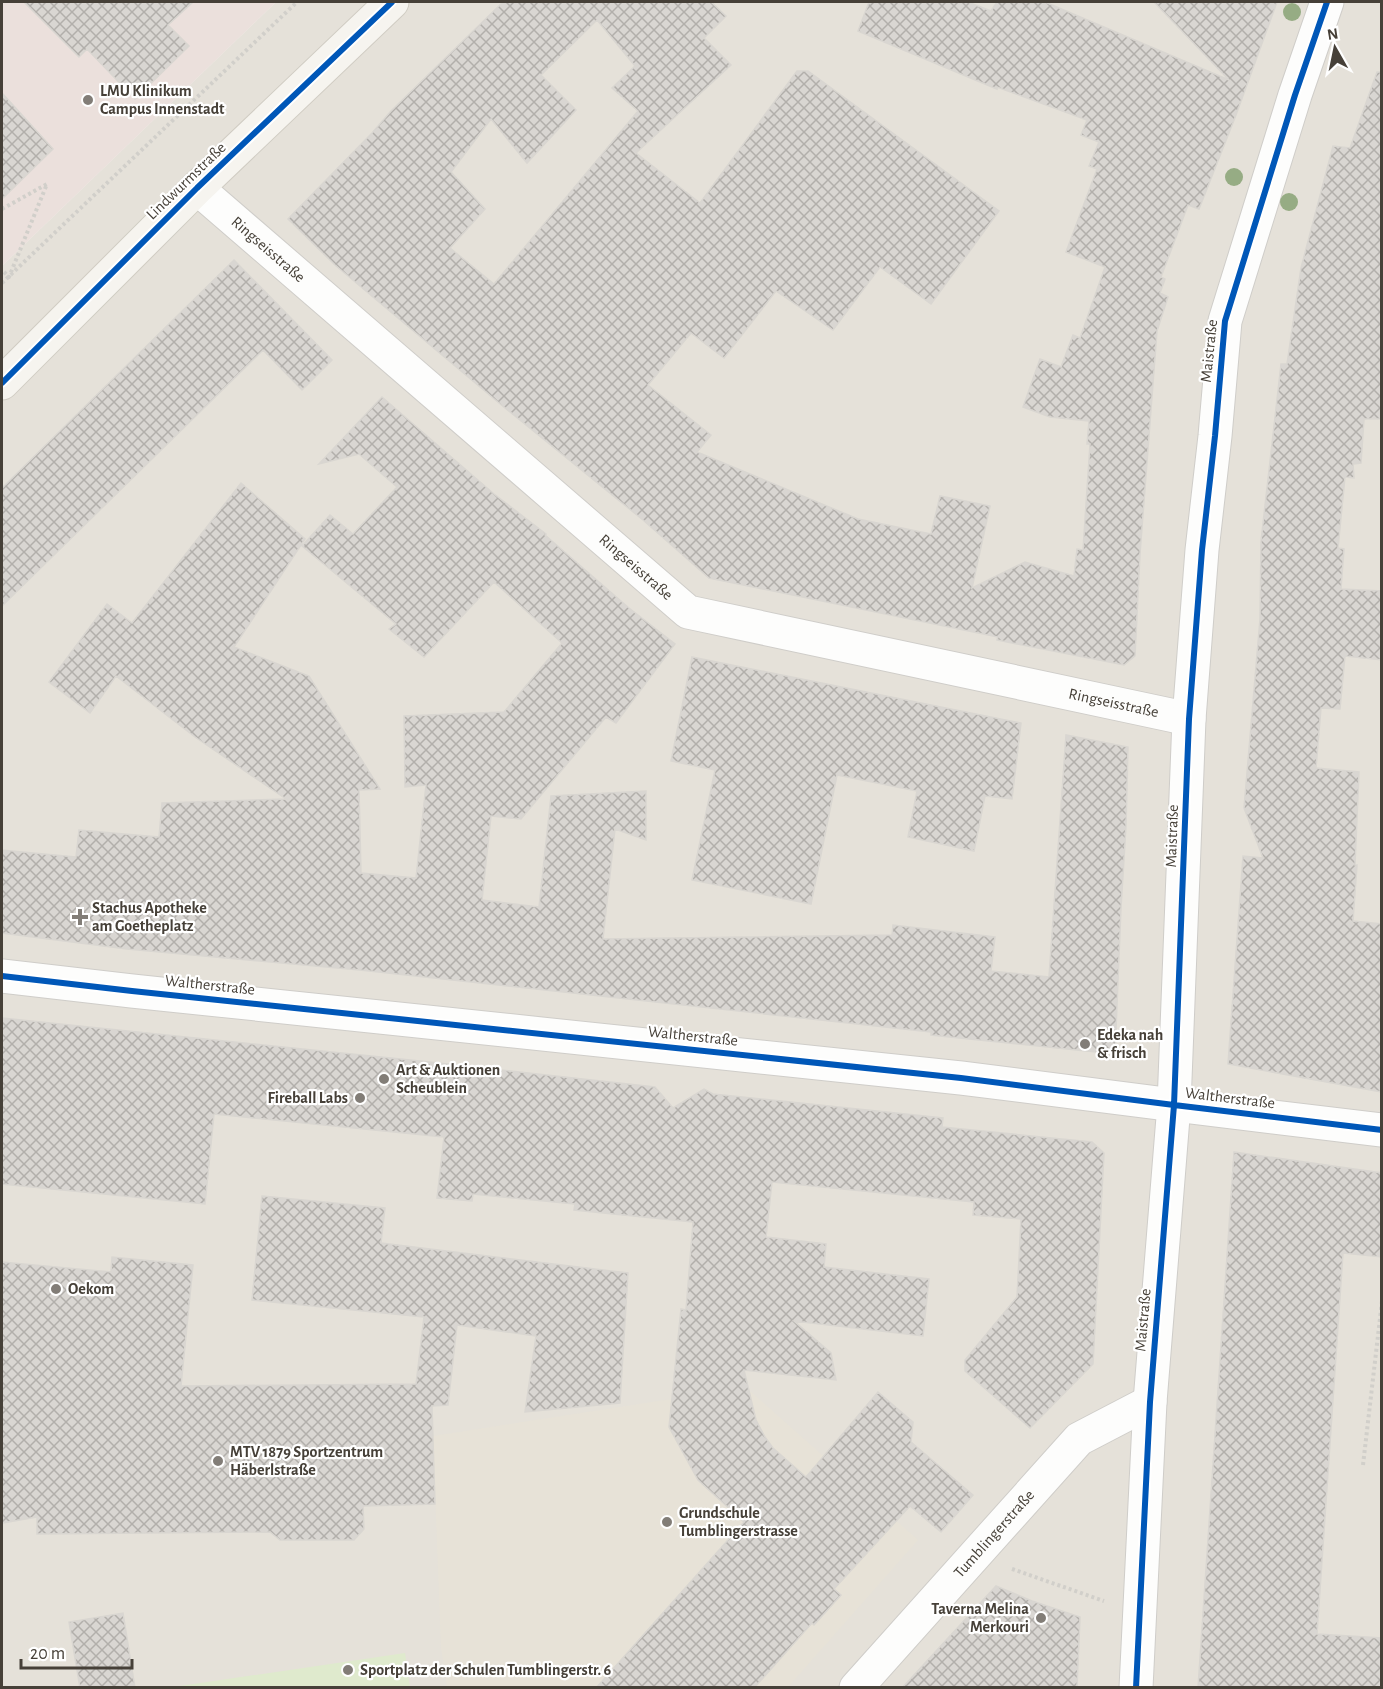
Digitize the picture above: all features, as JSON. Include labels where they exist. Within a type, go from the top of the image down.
[{"type":"main road","name":"Lindwurmstraße","points":[[2,383],[197,188],[392,2]]},
{"type":"street","name":"Maistraße","points":[[1136,1688],[1150,1402],[1174,1105],[1189,719],[1202,550],[1215,436],[1224,321],[1327,2]]},
{"type":"street","name":"Ringseisstraße","points":[[197,188],[688,612],[1189,719]]},
{"type":"street","name":"Waltherstraße","points":[[2,976],[961,1078],[1382,1130]]},
{"type":"street","name":"Tumblingerstraße","points":[[856,1688],[1079,1439],[1150,1402]]},
{"type":"path","points":[[2,283],[297,2]]},
{"type":"path","points":[[2,209],[47,184],[9,277]]},
{"type":"path","points":[[2,270],[9,277]]},
{"type":"path","points":[[1363,1465],[1382,1301]]},
{"type":"path","points":[[974,1556],[1140,1613]]},
{"type":"shaded area","name":"LMU Klinikum Campus Innenstadt","points":[[2,2],[276,2],[2,266]]},
{"type":"shaded area","points":[[276,2],[1381,2],[1381,1687],[2,1688],[2,266]]},
{"type":"shaded area","name":"Grundschule Tumblingerstrasse","points":[[751,1392],[918,1540],[788,1687],[447,1687],[441,1648],[433,1436],[665,1400]]},
{"type":"green space","name":"Sportplatz der Schulen Tumblingerstr. 6","points":[[405,1653],[410,1687],[173,1687]]},
{"type":"building","points":[[24,2],[193,2],[168,25],[189,46],[135,99],[87,49],[79,57]]},
{"type":"building","points":[[503,2],[711,2],[726,16],[704,38],[731,65],[636,153],[700,203],[797,71],[808,71],[999,211],[931,304],[880,267],[833,330],[776,291],[724,358],[691,333],[648,385],[711,435],[697,452],[858,519],[931,534],[940,496],[990,506],[972,588],[1025,562],[1074,576],[1077,549],[1083,550],[1090,444],[1087,444],[1089,421],[1050,417],[1023,407],[1040,359],[1061,367],[1073,335],[1080,338],[1105,267],[1066,252],[1097,169],[1089,166],[1099,142],[1081,135],[1087,120],[997,87],[997,89],[858,31],[869,2],[968,2],[991,11],[997,2],[1045,2],[1229,80],[1154,2],[1277,2],[1199,209],[1188,205],[1161,277],[1165,279],[1160,293],[1168,297],[1157,331],[1140,554],[1135,656],[1124,665],[709,578],[643,520],[335,265],[288,219],[391,111]],"holes":[[[597,20],[635,66],[612,88],[638,111],[494,284],[450,248],[485,209],[451,172],[491,119],[527,163],[576,110],[541,75]]]},
{"type":"building","points":[[1377,72],[1382,72],[1382,419],[1364,419],[1361,463],[1353,464],[1354,478],[1345,477],[1338,548],[1344,549],[1341,589],[1382,591],[1382,660],[1345,656],[1340,709],[1321,708],[1316,768],[1359,772],[1353,921],[1382,924],[1382,1092],[1228,1064],[1243,856],[1263,858],[1244,808],[1260,619],[1261,541],[1281,364],[1287,364],[1301,268],[1333,146],[1350,148]]},
{"type":"building","points":[[2,93],[53,149],[2,199]]},
{"type":"building","points":[[234,260],[332,360],[302,390],[263,350],[2,606],[2,488]]},
{"type":"building","points":[[382,397],[494,494],[546,534],[629,608],[675,644],[616,723],[606,717],[521,819],[491,816],[482,900],[539,907],[551,796],[646,791],[646,840],[615,829],[603,939],[892,935],[893,925],[995,937],[991,971],[1049,977],[1066,735],[1128,747],[1115,1054],[360,970],[127,949],[2,933],[2,850],[76,857],[79,830],[159,837],[162,803],[286,799],[195,737],[116,676],[90,713],[49,682],[107,604],[132,623],[241,483],[305,539],[234,647],[309,676],[380,789],[359,790],[361,873],[416,878],[426,785],[405,787],[404,716],[504,712],[562,643],[494,582],[424,657],[389,629],[396,624],[302,546],[330,515],[353,534],[397,487],[359,454],[319,464]]},
{"type":"building","points":[[692,657],[1021,723],[1012,799],[985,796],[974,851],[908,837],[917,791],[837,775],[811,904],[692,880],[715,770],[671,761]]},
{"type":"building","points":[[2,1018],[655,1087],[673,1108],[704,1089],[713,1094],[943,1118],[942,1127],[1092,1142],[1104,1153],[1093,1364],[1030,1428],[965,1371],[965,1360],[1017,1297],[1021,1219],[973,1215],[974,1202],[772,1182],[766,1237],[826,1244],[824,1267],[929,1279],[923,1336],[794,1321],[831,1353],[836,1380],[744,1370],[756,1420],[765,1437],[773,1448],[806,1477],[878,1392],[913,1422],[911,1442],[973,1495],[941,1532],[910,1506],[834,1589],[841,1595],[814,1625],[812,1623],[754,1688],[596,1688],[744,1522],[698,1480],[669,1427],[681,1309],[686,1310],[693,1222],[574,1210],[575,1204],[473,1194],[472,1201],[437,1198],[444,1137],[214,1114],[205,1204],[2,1184]]},
{"type":"building","points":[[1234,1152],[1382,1173],[1382,1257],[1343,1253],[1317,1634],[1382,1638],[1382,1688],[1198,1688]]},
{"type":"building","points":[[262,1196],[385,1208],[381,1243],[628,1273],[620,1403],[525,1412],[536,1336],[457,1325],[448,1405],[432,1406],[435,1504],[363,1506],[364,1529],[354,1540],[280,1540],[270,1532],[37,1534],[37,1517],[2,1523],[2,1262],[111,1272],[112,1257],[193,1265],[181,1386],[416,1384],[424,1317],[252,1300]]},
{"type":"building","points":[[996,1586],[1080,1617],[1077,1688],[902,1688]]},
{"type":"building","points":[[123,1613],[135,1688],[80,1688],[69,1622]]},
{"type":"cycle path","points":[[2,383],[197,188],[392,2]]},
{"type":"cycle path","points":[[1136,1688],[1150,1402],[1174,1105],[1189,719],[1202,550],[1225,321],[1295,95],[1327,2]]},
{"type":"cycle path","points":[[2,976],[961,1078],[1382,1130]]},
{"type":"place","name":"LMU Klinikum Campus Innenstadt","points":[[88,100]]},
{"type":"place","name":"Stachus Apotheke am Goetheplatz","points":[[80,917]]},
{"type":"place","name":"Edeka nah & frisch","points":[[1085,1044]]},
{"type":"place","name":"Art & Auktionen Scheublein","points":[[384,1079]]},
{"type":"place","name":"Fireball Labs","points":[[360,1098]]},
{"type":"place","name":"Oekom","points":[[56,1289]]},
{"type":"place","name":"MTV 1879 Sportzentrum Häberlstraße","points":[[218,1461]]},
{"type":"place","name":"Grundschule Tumblingerstrasse","points":[[667,1522]]},
{"type":"place","name":"Taverna Melina Merkouri","points":[[1041,1618]]},
{"type":"place","name":"Sportplatz der Schulen Tumblingerstr. 6","points":[[348,1670]]}]
